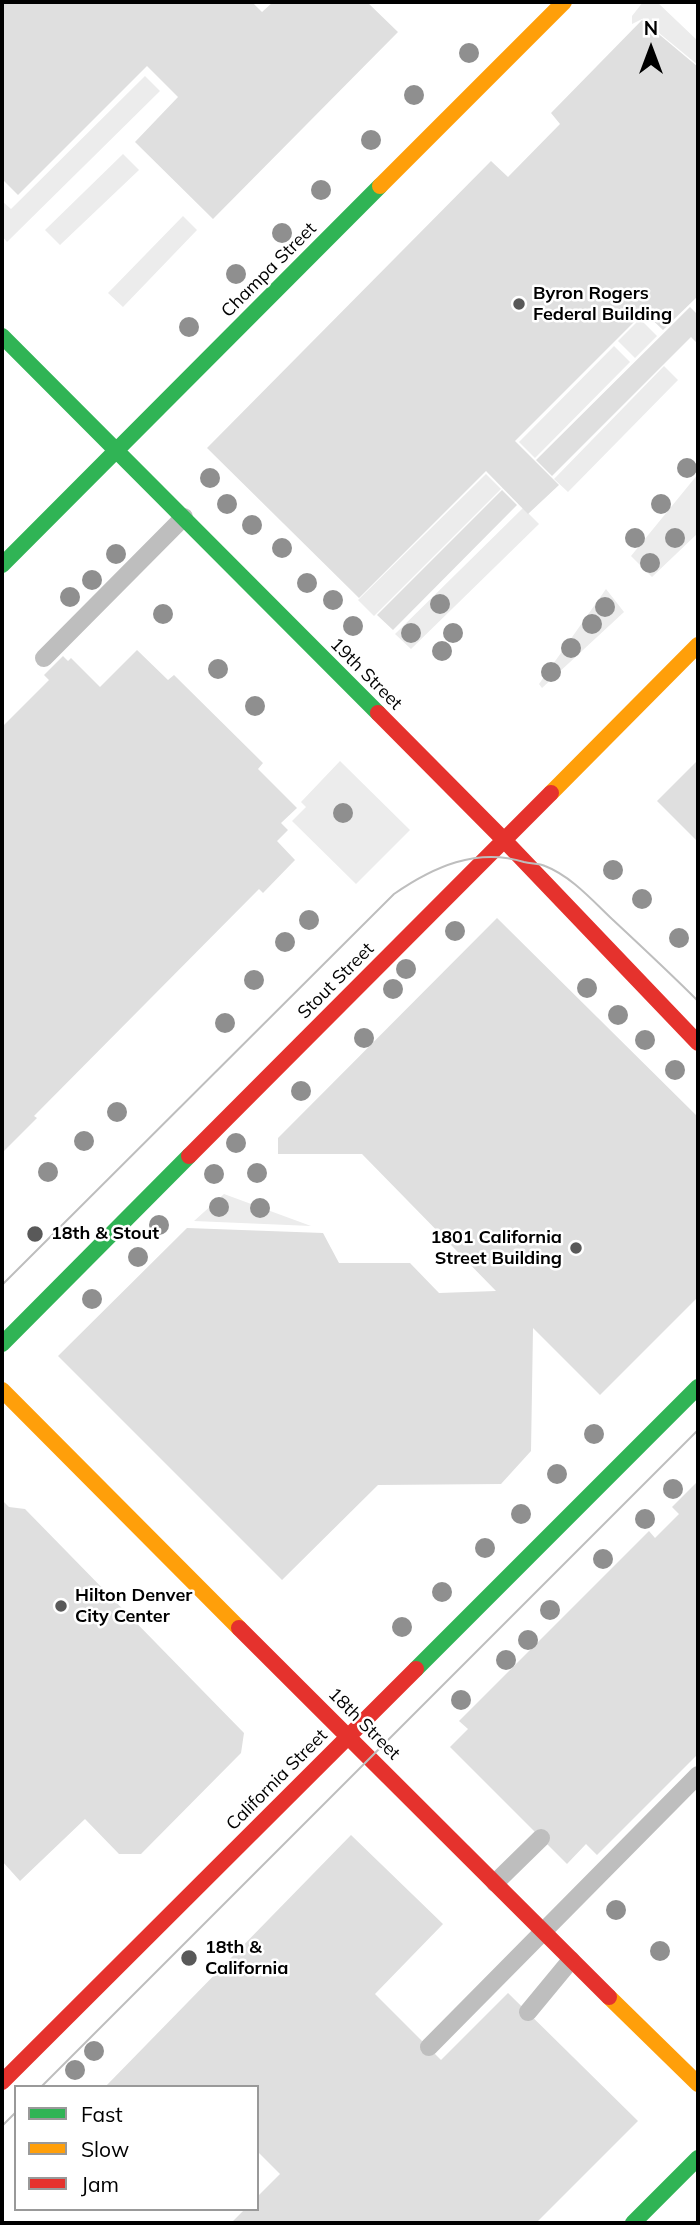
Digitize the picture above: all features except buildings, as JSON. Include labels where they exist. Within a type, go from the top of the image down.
[{"type":"main road","name":"Champa Street","points":[[2,565],[564,2]]},
{"type":"main road","name":"19th Street","points":[[2,336],[504,840],[698,1044]]},
{"type":"main road","name":"Stout Street","points":[[2,1344],[698,645]]},
{"type":"main road","name":"California Street","points":[[2,2082],[698,1387]]},
{"type":"main road","name":"18th Street","points":[[2,1390],[352,1732]]},
{"type":"main road","points":[[548,1926],[570,1960],[698,2084]]},
{"type":"main road","points":[[633,2223],[698,2158]]},
{"type":"lane","points":[[44,658],[184,517]]},
{"type":"lane","points":[[2,1370],[352,1732],[436,1810],[500,1879],[548,1926],[698,2061]]},
{"type":"lane","points":[[429,2047],[698,1774]]},
{"type":"lane","points":[[500,1879],[541,1838]]},
{"type":"lane","points":[[527,2012],[570,1960]]},
{"type":"shaded area","points":[[643,2],[657,2],[698,41],[698,65],[642,19],[632,24],[632,16]]},
{"type":"shaded area","points":[[145,76],[160,91],[7,242],[2,236],[2,201],[11,209]]},
{"type":"shaded area","points":[[123,154],[139,170],[60,245],[45,230]]},
{"type":"shaded area","points":[[183,216],[197,230],[123,307],[108,293]]},
{"type":"shaded area","points":[[640,319],[657,336],[635,358],[618,341]]},
{"type":"shaded area","points":[[614,346],[630,362],[535,458],[519,442]]},
{"type":"shaded area","points":[[664,366],[678,380],[568,492],[554,479]]},
{"type":"shaded area","points":[[486,474],[501,489],[374,616],[358,600]]},
{"type":"shaded area","points":[[698,474],[698,533],[652,577],[631,556]]},
{"type":"shaded area","points":[[523,508],[539,524],[411,649],[395,634]]},
{"type":"shaded area","points":[[606,589],[624,612],[542,688],[539,684]]},
{"type":"shaded area","points":[[340,761],[410,830],[356,884],[292,821],[306,807],[301,802]]},
{"type":"shaded area","points":[[224,1194],[311,1226],[194,1221]]},
{"type":"tram line","points":[[2,1285],[394,894],[440,868],[472,858],[489,857],[540,864],[555,870],[581,890],[698,1001]]},
{"type":"tram line","points":[[43,2085],[698,1430]]},
{"type":"tram line","points":[[2,2126],[14,2114]]},
{"type":"traffic: fast","points":[[2,565],[380,186]]},
{"type":"traffic: fast","points":[[2,336],[378,713]]},
{"type":"traffic: fast","points":[[2,1344],[189,1156]]},
{"type":"traffic: fast","points":[[416,1669],[698,1387]]},
{"type":"traffic: fast","points":[[633,2223],[698,2158]]},
{"type":"traffic: slow","points":[[380,186],[564,2]]},
{"type":"traffic: slow","points":[[551,793],[698,645]]},
{"type":"traffic: slow","points":[[2,1390],[239,1628]]},
{"type":"traffic: slow","points":[[609,1997],[698,2084]]},
{"type":"traffic: jam","points":[[378,713],[698,1043]]},
{"type":"traffic: jam","points":[[189,1156],[551,793]]},
{"type":"traffic: jam","points":[[239,1628],[609,1997]]},
{"type":"traffic: jam","points":[[2,2082],[416,1669]]},
{"type":"place","name":"Byron Rogers Federal Building","points":[[519,304]]},
{"type":"place","name":"18th & Stout","points":[[35,1234]]},
{"type":"place","name":"1801 California Street Building","points":[[576,1248]]},
{"type":"place","name":"Hilton Denver City Center","points":[[61,1606]]},
{"type":"place","name":"18th & California","points":[[189,1958]]}]
